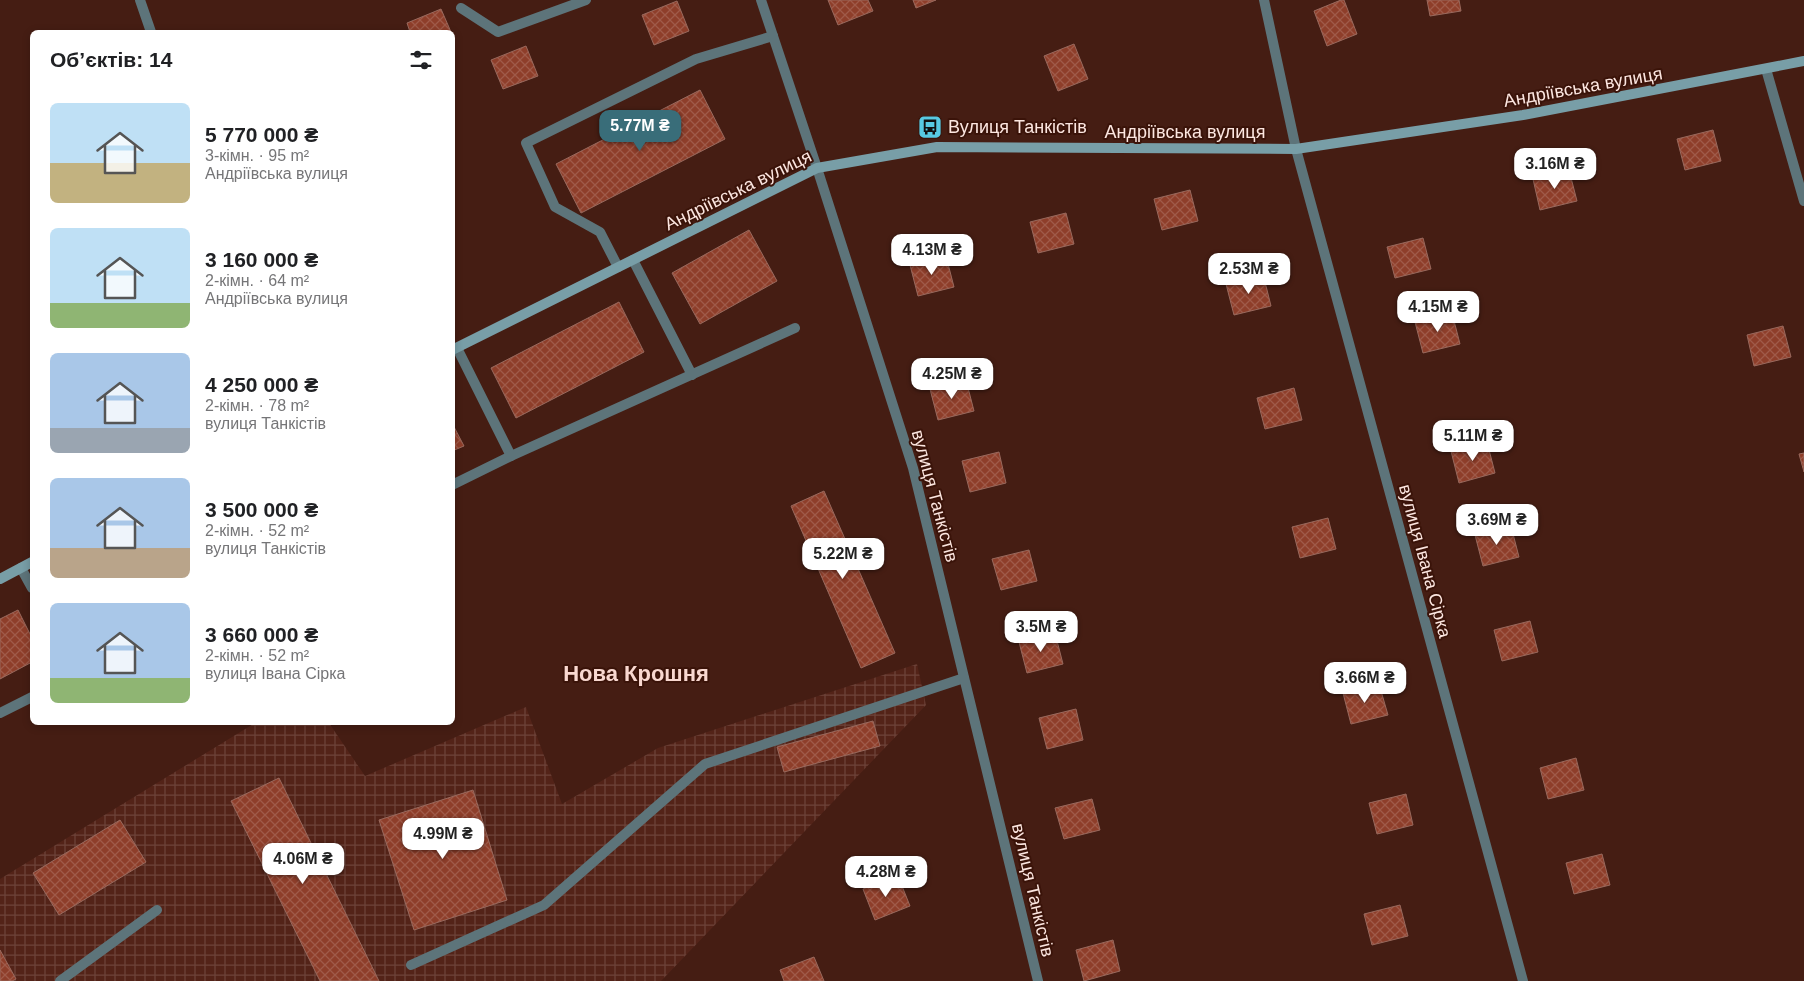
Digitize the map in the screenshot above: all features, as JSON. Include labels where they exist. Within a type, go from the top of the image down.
[{"type":"street","points":[[140,0],[150,30]]},
{"type":"street","points":[[461,8],[498,32],[586,0]]},
{"type":"street","name":"вулиця Танкістів","points":[[761,0],[913,468],[1038,981]]},
{"type":"street","name":"вулиця Івана Сірка","points":[[1264,0],[1296,150],[1523,981]]},
{"type":"street","points":[[618,267],[600,232],[555,207],[526,143],[696,59],[773,36]]},
{"type":"street","name":"Андріївська вулиця","points":[[455,349],[817,168],[936,147],[1296,150],[1523,115],[1804,61]]},
{"type":"street","points":[[1766,69],[1804,201]]},
{"type":"street","points":[[633,260],[692,375]]},
{"type":"street","points":[[455,484],[511,456],[795,328]]},
{"type":"street","points":[[455,349],[511,456]]},
{"type":"street","points":[[0,578],[30,563]]},
{"type":"street","points":[[21,568],[30,584]]},
{"type":"street","points":[[411,965],[544,905],[705,764],[964,678]]},
{"type":"street","points":[[0,713],[30,698]]},
{"type":"street","points":[[60,981],[157,910]]},
{"type":"shaded area","points":[[917,664],[926,705],[661,981],[0,981],[0,879],[252,725],[330,725],[365,776],[526,707],[562,804],[658,748]]},
{"type":"building","points":[[828,0],[868,0],[873,11],[838,25]]},
{"type":"building","points":[[913,0],[936,0],[916,8]]},
{"type":"building","points":[[1344,0],[1357,34],[1327,46],[1314,11]]},
{"type":"building","points":[[1427,0],[1459,0],[1461,11],[1430,16]]},
{"type":"building","points":[[677,1],[689,31],[654,45],[642,15]]},
{"type":"building","points":[[441,9],[450,30],[409,30],[407,23]]},
{"type":"building","points":[[1074,44],[1088,79],[1058,91],[1044,56]]},
{"type":"building","points":[[526,46],[538,76],[503,89],[491,60]]},
{"type":"building","points":[[700,90],[725,139],[581,213],[556,164]]},
{"type":"building","points":[[1713,130],[1721,161],[1685,170],[1677,139]]},
{"type":"building","points":[[1569,170],[1577,201],[1540,210],[1533,179]]},
{"type":"building","points":[[1190,190],[1198,221],[1162,230],[1154,199]]},
{"type":"building","points":[[1066,213],[1074,244],[1038,253],[1030,222]]},
{"type":"building","points":[[749,230],[777,281],[700,324],[672,273]]},
{"type":"building","points":[[1423,238],[1431,269],[1395,278],[1387,247]]},
{"type":"building","points":[[946,256],[954,287],[918,296],[910,265]]},
{"type":"building","points":[[1263,274],[1271,306],[1234,315],[1226,284]]},
{"type":"building","points":[[619,302],[644,352],[516,418],[491,368]]},
{"type":"building","points":[[1452,313],[1460,344],[1423,353],[1415,322]]},
{"type":"building","points":[[1783,326],[1791,357],[1754,366],[1747,335]]},
{"type":"building","points":[[966,380],[974,411],[938,420],[930,389]]},
{"type":"building","points":[[1294,388],[1302,420],[1265,429],[1257,398]]},
{"type":"building","points":[[455,429],[464,446],[455,450]]},
{"type":"building","points":[[1487,442],[1495,473],[1459,483],[1451,451]]},
{"type":"building","points":[[999,452],[1006,483],[970,492],[962,461]]},
{"type":"building","points":[[1804,453],[1804,472],[1799,454]]},
{"type":"building","points":[[824,491],[895,653],[861,668],[791,506]]},
{"type":"building","points":[[1328,518],[1336,549],[1300,558],[1292,527]]},
{"type":"building","points":[[1511,526],[1519,557],[1483,566],[1475,535]]},
{"type":"building","points":[[1029,550],[1037,581],[1001,590],[992,559]]},
{"type":"building","points":[[18,610],[30,634],[30,663],[0,679],[0,619]]},
{"type":"building","points":[[1530,621],[1538,652],[1502,661],[1494,630]]},
{"type":"building","points":[[1055,633],[1063,664],[1027,673],[1019,642]]},
{"type":"building","points":[[1379,684],[1388,715],[1351,724],[1343,693]]},
{"type":"building","points":[[1076,709],[1083,740],[1047,749],[1039,718]]},
{"type":"building","points":[[873,721],[880,746],[784,772],[777,747]]},
{"type":"building","points":[[1576,758],[1584,790],[1548,799],[1540,768]]},
{"type":"building","points":[[279,778],[379,981],[320,981],[231,801]]},
{"type":"building","points":[[473,790],[507,900],[414,930],[379,820]]},
{"type":"building","points":[[1406,794],[1413,825],[1377,834],[1369,803]]},
{"type":"building","points":[[1092,799],[1100,830],[1064,839],[1055,808]]},
{"type":"building","points":[[120,820],[146,862],[59,915],[33,873]]},
{"type":"building","points":[[1602,854],[1610,885],[1574,894],[1566,863]]},
{"type":"building","points":[[898,876],[910,906],[875,920],[863,889]]},
{"type":"building","points":[[1400,905],[1408,936],[1372,945],[1364,914]]},
{"type":"building","points":[[1113,940],[1120,971],[1084,981],[1076,950]]},
{"type":"building","points":[[0,950],[16,979],[12,981],[0,981]]},
{"type":"building","points":[[814,957],[824,981],[784,981],[780,970]]},
{"type":"place","name":"Вулиця Танкістів","points":[[930,127]]},
{"type":"district","name":"Нова Крошня","points":[[636,673]]}]
